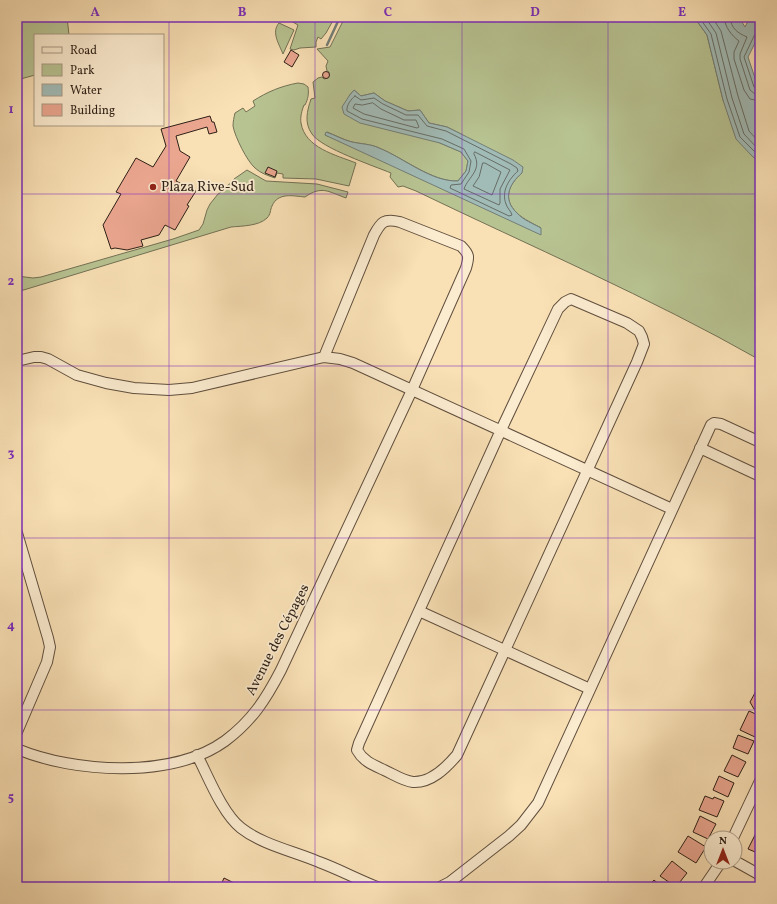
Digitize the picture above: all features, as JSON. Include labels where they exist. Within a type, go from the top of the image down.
[{"type":"street","name":"Avenue des Cépages","points":[[17,749],[53,761],[84,766],[141,768],[168,764],[197,755],[224,741],[249,720],[265,698],[281,670],[412,390],[466,268],[468,258],[467,252],[461,246],[400,222],[385,220],[379,226],[324,357]]},
{"type":"street","points":[[571,299],[627,323],[638,331],[644,344],[587,470],[505,650],[452,761],[434,777],[427,780],[412,782],[368,762],[361,757],[357,750],[363,733],[501,430],[558,309],[564,302],[571,299]]},
{"type":"street","points":[[17,361],[41,357],[48,359],[77,375],[106,383],[134,388],[169,390],[192,388],[324,357],[340,359],[353,363],[672,509]]},
{"type":"street","points":[[440,887],[450,882],[509,836],[529,815],[538,802],[709,428],[714,423],[721,424],[760,442]]},
{"type":"street","points":[[700,448],[760,476]]},
{"type":"street","points":[[17,533],[50,647],[47,662],[17,732]]},
{"type":"street","points":[[419,611],[590,689]]},
{"type":"street","points":[[197,755],[216,793],[228,813],[240,827],[258,838],[320,862],[377,887]]},
{"type":"street","points":[[737,830],[760,781]]},
{"type":"street","points":[[743,865],[760,875]]},
{"type":"street","points":[[704,887],[716,870]]},
{"type":"green space","points":[[17,17],[67,17],[69,34],[34,34],[34,75],[17,80]]},
{"type":"green space","points":[[284,17],[335,17],[321,39],[318,37],[316,47],[294,50],[290,49],[298,25]]},
{"type":"green space","points":[[345,17],[694,17],[707,35],[723,100],[752,156],[760,162],[760,360],[718,337],[589,272],[416,191],[403,186],[398,187],[390,177],[391,173],[336,151],[317,139],[309,130],[307,112],[311,99],[315,98],[313,82],[318,78],[322,77],[324,79],[328,78],[329,76],[326,66],[328,61],[317,49],[330,47]],"holes":[[[354,90],[361,96],[374,93],[385,101],[408,111],[420,110],[429,123],[447,127],[461,134],[522,173],[517,177],[509,192],[512,208],[519,215],[541,228],[325,135],[327,132],[355,143],[376,147],[389,152],[418,169],[438,178],[458,181],[466,171],[468,161],[461,152],[440,143],[349,96]]]},
{"type":"green space","points":[[279,23],[294,30],[283,54],[276,34]]},
{"type":"green space","points":[[298,83],[304,84],[308,87],[308,96],[301,116],[301,123],[308,139],[322,149],[356,163],[349,186],[316,179],[283,178],[283,174],[277,173],[275,178],[262,173],[248,160],[236,136],[233,126],[235,113],[243,108],[246,112],[255,106],[253,101],[269,92]]},
{"type":"green space","points":[[247,170],[266,181],[317,184],[348,192],[346,198],[321,190],[311,193],[305,197],[282,197],[275,202],[267,218],[260,223],[231,227],[17,292],[17,276],[33,278],[41,277],[173,239],[199,230],[203,224],[210,204],[218,194],[223,191],[234,179]]},
{"type":"water","points":[[694,17],[739,17],[745,27],[750,17],[760,17],[760,33],[748,57],[760,93],[760,162],[752,156],[736,139],[723,100],[707,35]]},
{"type":"water","points":[[354,90],[361,96],[374,93],[385,101],[408,111],[420,110],[429,123],[447,127],[513,160],[523,167],[522,173],[517,177],[509,192],[510,202],[512,208],[519,215],[525,220],[541,228],[541,235],[325,135],[326,132],[355,143],[376,147],[438,178],[458,181],[466,171],[468,161],[461,152],[440,143],[360,123],[344,114],[342,107]]},
{"type":"building","points":[[291,50],[299,55],[292,67],[284,62]]},
{"type":"building","points":[[326,71],[329,72],[329,78],[326,79],[323,78],[322,75],[323,72]]},
{"type":"building","name":"Plaza Rive-Sud","points":[[210,116],[212,122],[214,122],[217,132],[209,134],[207,127],[176,136],[180,151],[190,157],[176,181],[196,191],[187,205],[189,206],[175,230],[165,225],[159,235],[141,240],[143,246],[127,250],[115,248],[111,249],[103,225],[121,194],[116,192],[136,158],[153,167],[166,146],[161,129]]},
{"type":"building","points":[[268,167],[277,171],[275,177],[265,173]]},
{"type":"building","points":[[756,691],[760,692],[760,712],[754,709],[750,702]]},
{"type":"building","points":[[749,711],[760,716],[760,728],[755,737],[740,730]]},
{"type":"building","points":[[738,735],[754,741],[748,754],[733,748]]},
{"type":"building","points":[[732,755],[746,762],[738,777],[724,771]]},
{"type":"building","points":[[719,776],[734,783],[728,797],[713,790]]},
{"type":"building","points":[[705,796],[713,799],[714,797],[724,801],[717,817],[699,810]]},
{"type":"building","points":[[700,816],[716,824],[713,830],[703,830],[703,837],[693,832]]},
{"type":"building","points":[[756,833],[760,835],[760,854],[748,849]]},
{"type":"building","points":[[688,836],[703,845],[703,852],[696,863],[678,852]]},
{"type":"building","points":[[672,861],[687,873],[676,887],[660,876]]},
{"type":"building","points":[[224,878],[234,883],[232,887],[220,887]]},
{"type":"building","points":[[654,880],[662,887],[647,887]]},
{"type":"waterway","points":[[327,45],[340,17]]},
{"type":"place","name":"Plaza Rive-Sud","points":[[153,187]]}]
